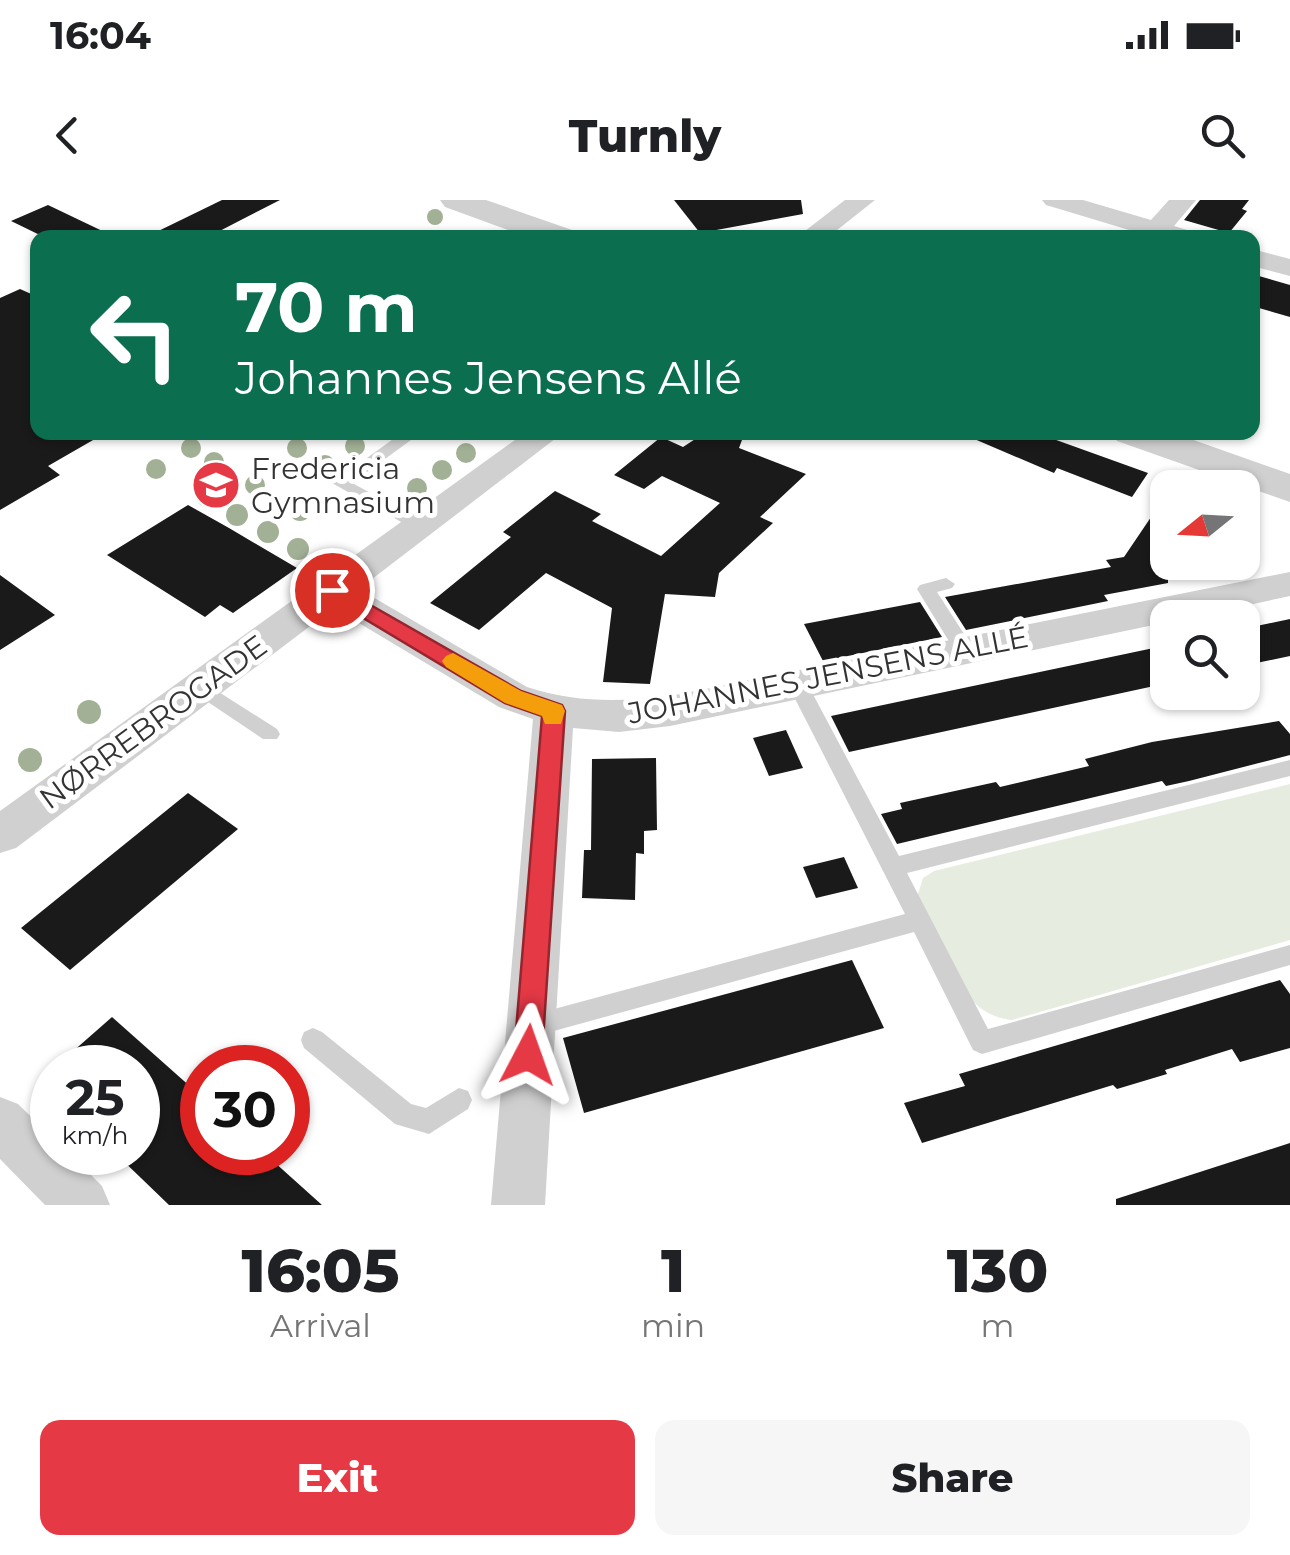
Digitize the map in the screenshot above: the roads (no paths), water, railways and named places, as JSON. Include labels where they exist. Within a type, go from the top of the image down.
[{"type":"street","points":[[456,200],[540,230]]},
{"type":"street","points":[[820,230],[862,200]]},
{"type":"street","points":[[1056,200],[1144,230]]},
{"type":"street","points":[[1156,230],[1183,200]]},
{"type":"street","points":[[1260,259],[1290,268]]},
{"type":"street","name":"NØRREBROGADE","points":[[0,834],[537,440]]},
{"type":"street","points":[[1153,440],[1290,489]]},
{"type":"street","name":"JOHANNES JENSENS ALLÉ","points":[[332,590],[513,697],[554,711],[619,716],[670,711],[1290,584]]},
{"type":"street","points":[[518,1205],[554,711]]},
{"type":"street","points":[[0,1122],[83,1205]]},
{"type":"lane","points":[[402,440],[340,483],[419,526]]},
{"type":"lane","points":[[946,584],[926,589],[964,651]]},
{"type":"lane","points":[[798,685],[982,1042],[1290,956]]},
{"type":"lane","points":[[200,687],[270,734]]},
{"type":"lane","points":[[893,867],[1290,768]]},
{"type":"lane","points":[[530,1026],[920,920]]},
{"type":"lane","points":[[313,1040],[404,1115],[429,1121],[459,1100]]},
{"type":"place","name":"Fredericia Gymnasium","points":[[216,485]]}]
